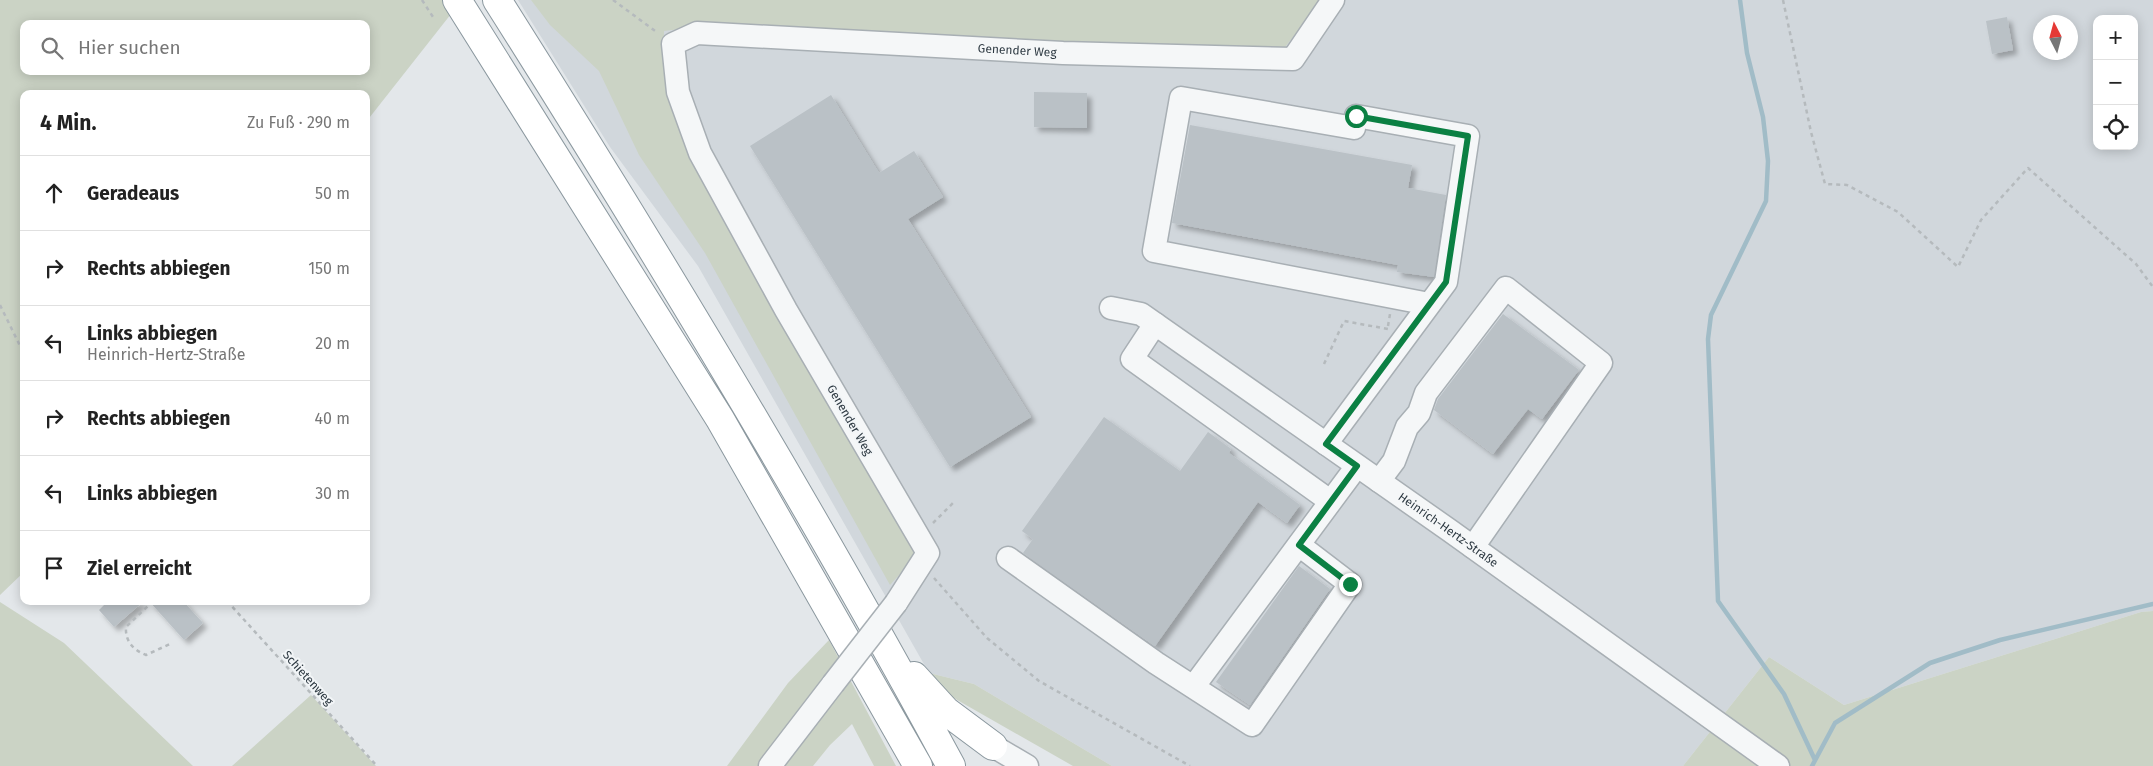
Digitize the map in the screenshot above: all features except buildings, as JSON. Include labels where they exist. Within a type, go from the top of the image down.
[{"type":"highway","points":[[457,0],[720,419],[918,766]]},
{"type":"highway","points":[[497,0],[593,151],[709,343],[951,766]]},
{"type":"highway","points":[[876,632],[946,711],[993,746]]},
{"type":"street","name":"Genender Weg","points":[[922,564],[928,553],[786,310],[700,153],[678,92],[673,44],[697,33],[1063,53],[1293,59],[1333,0]]},
{"type":"street","points":[[1326,444],[1446,282],[1468,136],[1356,116],[1354,128],[1181,98],[1154,252],[1429,304]]},
{"type":"street","points":[[1379,481],[1394,462],[1408,427],[1419,413],[1426,393],[1506,288],[1601,363],[1473,547]]},
{"type":"street","name":"Heinrich-Hertz-Straße","points":[[1111,308],[1141,314],[1473,547],[1778,766]]},
{"type":"street","points":[[1155,324],[1132,359],[1330,501]]},
{"type":"street","points":[[1194,686],[1357,466]]},
{"type":"street","points":[[1008,558],[1156,663],[1252,725],[1350,584],[1299,545]]},
{"type":"street","points":[[770,766],[896,602],[922,564]]},
{"type":"street","points":[[993,746],[1027,766]]},
{"type":"path","points":[[422,0],[433,17]]},
{"type":"path","points":[[613,0],[673,44]]},
{"type":"path","points":[[1783,0],[1811,132],[1825,184],[1847,185],[1898,212],[1958,267],[1981,220],[2028,168],[2136,264],[2153,287]]},
{"type":"path","points":[[0,305],[20,346]]},
{"type":"path","points":[[1324,364],[1344,321],[1388,329]]},
{"type":"path","points":[[919,537],[953,503]]},
{"type":"path","points":[[922,564],[988,638],[1014,662],[1039,681],[1190,766]]},
{"type":"path","points":[[149,605],[126,627],[125,636],[136,651],[146,655],[170,644]]},
{"type":"path","name":"Schietenweg","points":[[231,605],[377,766]]},
{"type":"shaded area","points":[[0,0],[443,0],[451,14],[370,117],[370,90],[20,90],[20,576],[0,595]]},
{"type":"shaded area","points":[[518,0],[2153,0],[2153,611],[2141,612],[1844,705],[1769,657],[1683,766],[1112,766],[974,684],[929,673],[698,266],[610,147]]},
{"type":"shaded area","points":[[531,0],[1322,0],[1282,51],[698,27],[664,31],[664,52],[670,100],[919,553],[890,585],[705,253],[639,155],[599,71],[550,25]]},
{"type":"shaded area","points":[[0,602],[64,643],[193,766],[0,766]]},
{"type":"shaded area","points":[[2153,611],[2153,766],[1683,766],[1769,657],[1844,705],[2141,612]]},
{"type":"shaded area","points":[[829,640],[896,766],[874,766],[852,724],[830,745],[813,766],[727,766],[788,683]]},
{"type":"shaded area","points":[[929,673],[974,684],[1112,766],[1073,766],[938,689]]},
{"type":"shaded area","points":[[311,695],[376,766],[232,766]]},
{"type":"waterway","points":[[1740,0],[1747,53],[1763,117],[1768,161],[1766,201],[1711,315],[1708,339],[1718,601],[1784,694],[1815,760]]},
{"type":"waterway","points":[[1812,766],[1835,723],[1930,663],[2000,640],[2153,604]]},
{"type":"route","points":[[1350,584],[1299,545],[1357,466],[1326,444],[1446,282],[1468,136],[1356,116]]}]
